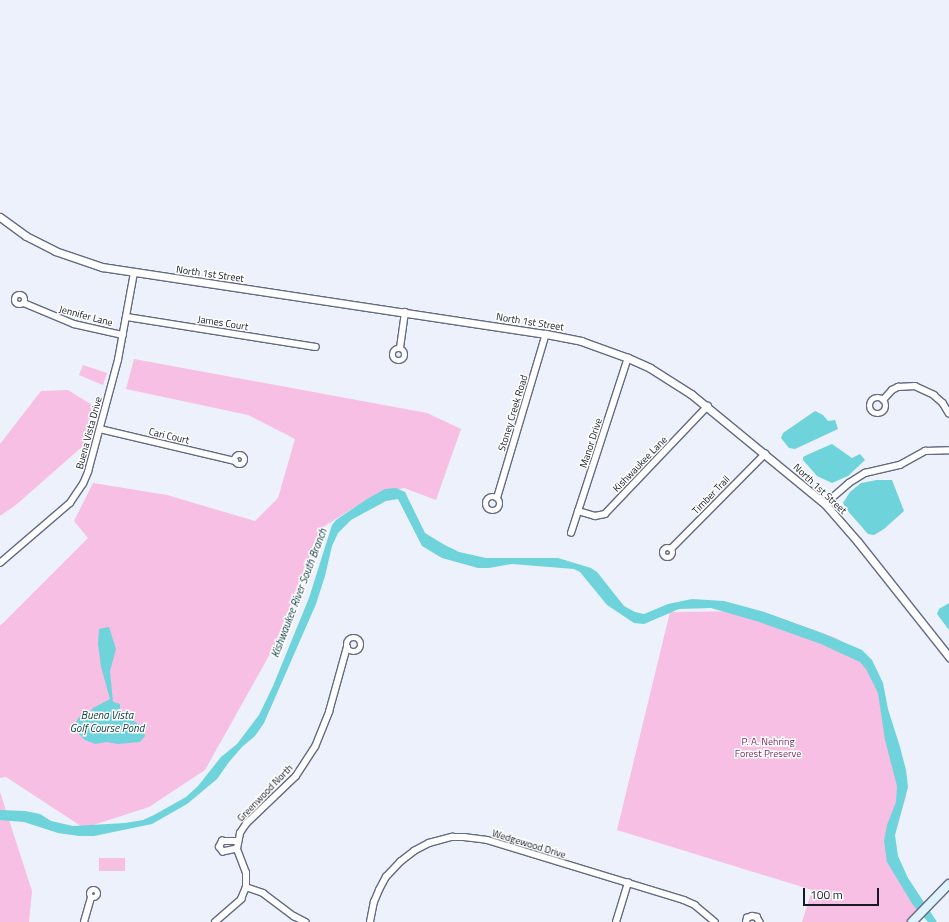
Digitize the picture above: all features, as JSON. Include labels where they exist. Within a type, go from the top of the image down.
[{"type":"main road","points":[[912,922],[949,884]]},
{"type":"street","name":"North 1st Street","points":[[0,217],[26,236],[66,255],[102,267],[546,334],[600,347],[628,358],[683,388],[708,406],[825,504],[858,542],[949,657]]},
{"type":"street","name":"Buena Vista Drive","points":[[0,563],[76,496],[86,478],[100,428],[127,317],[134,273]]},
{"type":"street","name":"Jennifer Lane","points":[[24,303],[74,324],[123,334]]},
{"type":"street","points":[[400,348],[405,312]]},
{"type":"street","name":"James Court","points":[[127,317],[316,347]]},
{"type":"street","name":"Stoney Creek Road","points":[[496,498],[546,334]]},
{"type":"street","name":"Manor Drive","points":[[571,533],[628,358]]},
{"type":"street","points":[[883,400],[892,390],[898,387],[916,386],[934,395],[943,403],[949,413]]},
{"type":"street","name":"Kishwaukee Lane","points":[[578,511],[595,516],[605,514],[708,406]]},
{"type":"street","name":"Cari Court","points":[[100,428],[235,461]]},
{"type":"street","points":[[825,504],[849,483],[865,473],[900,465],[925,451],[949,450]]},
{"type":"street","name":"Timber Trail","points":[[671,549],[765,454]]},
{"type":"street","name":"Greenwood North","points":[[246,887],[246,873],[237,849],[237,841],[242,828],[296,776],[315,747],[330,712],[347,647]]},
{"type":"street","name":"Wedgewood Drive","points":[[370,922],[374,902],[379,890],[394,867],[422,846],[452,837],[471,837],[487,840],[691,903],[715,922]]},
{"type":"street","points":[[237,841],[224,841],[220,843],[219,847],[223,852],[237,849]]},
{"type":"street","points":[[616,922],[628,883]]},
{"type":"street","points":[[215,922],[240,899],[246,887],[264,893],[294,916],[306,922]]},
{"type":"street","points":[[84,922],[91,898]]},
{"type":"street","points":[[746,922],[748,918],[752,916],[757,918],[760,922]]},
{"type":"green space","points":[[134,359],[427,413],[461,429],[436,500],[404,488],[374,495],[320,529],[275,645],[205,770],[149,807],[84,828],[6,777],[0,778],[0,626],[88,538],[74,521],[93,483],[167,495],[255,521],[278,498],[295,439],[248,415],[126,389]]},
{"type":"green space","points":[[83,365],[107,373],[103,385],[79,375]]},
{"type":"green space","points":[[68,390],[92,405],[83,446],[17,504],[0,516],[0,444],[41,391]]},
{"type":"green space","name":"P. A. Nehring Forest Preserve","points":[[761,611],[836,638],[872,660],[904,763],[906,796],[887,862],[925,909],[912,922],[802,922],[812,890],[617,830],[670,612]]},
{"type":"green space","points":[[0,792],[32,891],[29,922],[0,922]]},
{"type":"green space","points":[[99,858],[125,858],[125,871],[99,871]]},
{"type":"water","points":[[815,411],[823,415],[828,421],[835,420],[838,429],[795,449],[789,448],[781,438],[783,433]]},
{"type":"water","points":[[832,444],[852,458],[860,454],[865,460],[848,476],[832,483],[817,476],[803,460],[803,457]]},
{"type":"water","points":[[877,480],[892,480],[904,511],[884,529],[874,535],[868,534],[847,510],[843,503],[850,492],[861,483]]},
{"type":"water","points":[[396,488],[405,492],[425,533],[459,552],[486,558],[558,558],[591,568],[597,572],[624,606],[635,612],[644,614],[668,604],[692,599],[724,601],[761,611],[822,633],[862,650],[872,660],[883,683],[888,709],[906,770],[908,787],[895,835],[898,856],[908,878],[937,922],[928,922],[913,905],[887,862],[884,841],[887,825],[896,802],[897,786],[885,740],[878,693],[866,669],[860,662],[821,644],[756,621],[711,608],[679,609],[644,624],[634,623],[607,605],[580,572],[574,569],[512,564],[489,568],[478,568],[442,558],[422,546],[398,499],[386,501],[351,520],[338,533],[332,546],[325,576],[316,604],[264,723],[255,736],[242,747],[229,762],[217,779],[187,804],[152,824],[94,836],[79,836],[58,833],[24,822],[0,820],[0,810],[25,811],[40,814],[51,821],[73,826],[125,823],[143,820],[186,797],[198,786],[221,757],[237,744],[259,715],[273,686],[309,598],[332,525],[336,520],[367,499],[385,489]]},
{"type":"water","points":[[949,603],[949,630],[937,614],[939,609]]},
{"type":"water","name":"Buena Vista Golf Course Pond","points":[[109,627],[116,649],[110,671],[113,702],[120,704],[120,709],[143,728],[145,736],[140,742],[118,744],[107,742],[95,744],[85,740],[78,733],[75,726],[78,718],[87,715],[93,708],[110,699],[101,667],[98,644],[99,629]]},
{"type":"water label","name":"Kishwaukee River South Branch","points":[[299,593]]}]
